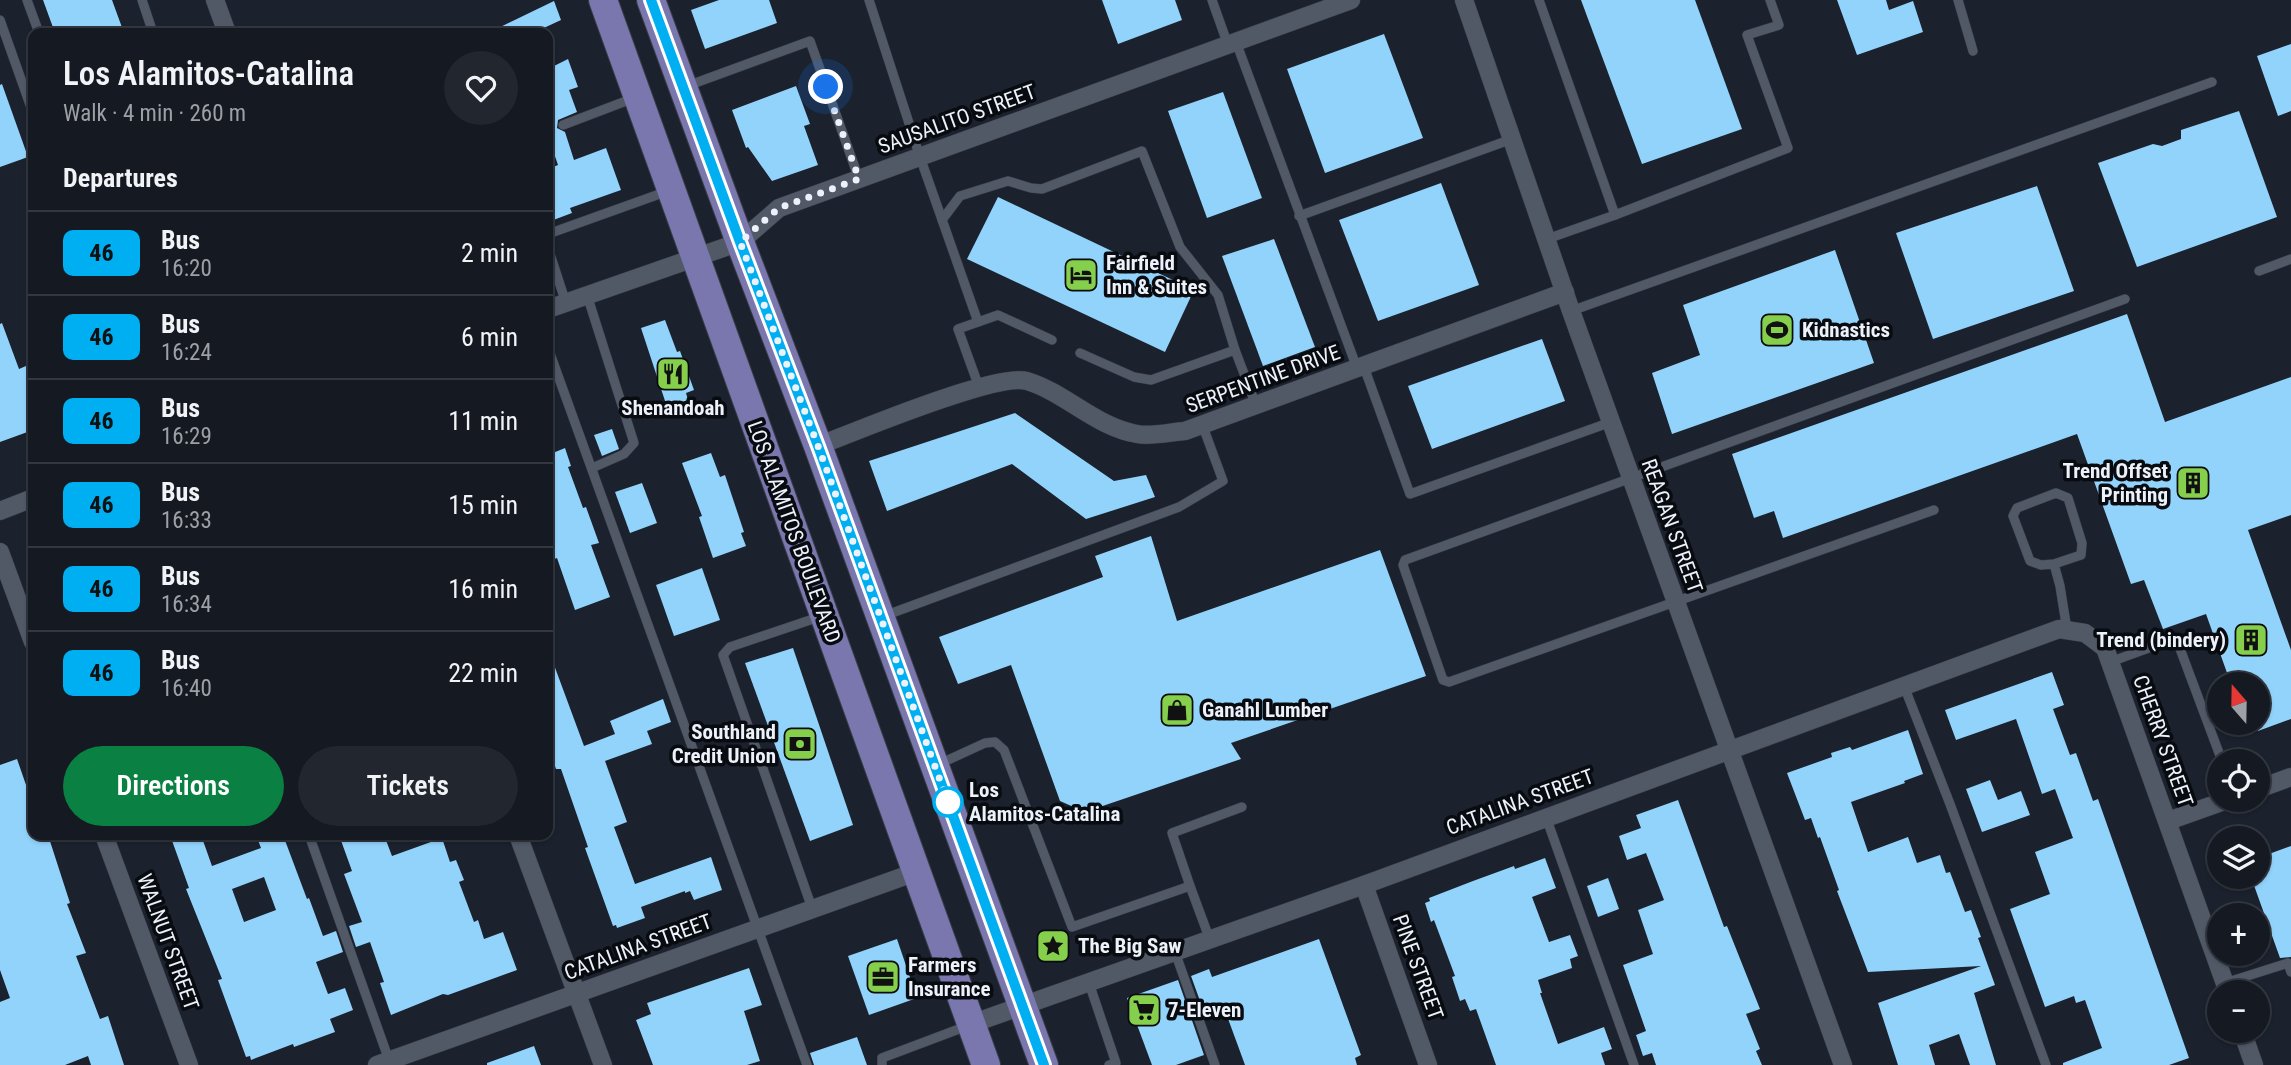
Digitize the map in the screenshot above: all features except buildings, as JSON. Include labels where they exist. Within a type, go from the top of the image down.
[{"type":"main road","name":"LOS ALAMITOS BOULEVARD","points":[[603,0],[986,1065]]},
{"type":"main road","points":[[651,0],[818,446],[1044,1065]]},
{"type":"street","points":[[215,0],[225,28]]},
{"type":"street","name":"REAGAN STREET","points":[[1464,0],[1571,311],[1843,1065]]},
{"type":"street","name":"SAUSALITO STREET","points":[[553,307],[740,242],[779,208],[1344,1]]},
{"type":"street","name":"SERPENTINE DRIVE","points":[[818,446],[979,387],[1024,380],[1057,394],[1102,421],[1138,435],[1185,431],[1565,292]]},
{"type":"street","points":[[0,511],[28,500]]},
{"type":"street","points":[[0,552],[28,628]]},
{"type":"street","name":"CATALINA STREET","points":[[971,1024],[1364,885],[2059,629],[2085,634]]},
{"type":"street","name":"CHERRY STREET","points":[[2085,634],[2105,648],[2224,980]]},
{"type":"street","points":[[2270,785],[2291,777]]},
{"type":"street","points":[[2168,821],[2207,807]]},
{"type":"street","name":"WALNUT STREET","points":[[106,840],[189,1065]]},
{"type":"street","points":[[520,840],[603,1065]]},
{"type":"street","name":"CATALINA STREET","points":[[386,1064],[916,872]]},
{"type":"street","name":"PINE STREET","points":[[1364,885],[1428,1065]]},
{"type":"street","points":[[2246,1043],[2254,1065]]},
{"type":"lane","points":[[27,0],[37,28]]},
{"type":"lane","points":[[142,0],[151,28]]},
{"type":"lane","points":[[869,0],[978,322]]},
{"type":"lane","points":[[1212,0],[1232,43],[1410,494],[1611,422]]},
{"type":"lane","points":[[1539,0],[1615,215]]},
{"type":"lane","points":[[1547,239],[1788,149],[1747,35],[1779,24],[1770,0]]},
{"type":"lane","points":[[1958,0],[1973,51]]},
{"type":"lane","points":[[0,20],[28,99]]},
{"type":"lane","points":[[682,88],[810,41],[859,179]]},
{"type":"lane","points":[[1571,311],[2212,82]]},
{"type":"lane","points":[[563,125],[639,96]]},
{"type":"lane","points":[[1299,216],[1512,139]]},
{"type":"lane","points":[[942,220],[960,196],[1008,181],[1042,189],[1142,151],[1181,247],[1218,295],[1256,405]]},
{"type":"lane","points":[[553,232],[673,189]]},
{"type":"lane","points":[[2259,271],[2291,260]]},
{"type":"lane","points":[[553,263],[566,303]]},
{"type":"lane","points":[[587,295],[634,443],[624,454],[592,468]]},
{"type":"lane","points":[[1934,510],[1449,682],[1443,680],[1403,565],[1405,560],[2125,299]]},
{"type":"lane","points":[[979,387],[958,329],[998,315],[1052,340]]},
{"type":"lane","points":[[1080,352],[1134,377],[1151,380],[1235,350]]},
{"type":"lane","points":[[553,362],[807,1065]]},
{"type":"lane","points":[[880,617],[1179,507],[1223,481],[1202,424]]},
{"type":"lane","points":[[2056,493],[2068,498],[2082,543],[2081,555],[2054,564],[2041,565],[2030,561],[2013,516],[2017,508],[2056,493]]},
{"type":"lane","points":[[2054,564],[2067,630]]},
{"type":"lane","points":[[812,908],[723,655],[730,647],[824,616]]},
{"type":"lane","points":[[2110,662],[2176,638],[2218,749]]},
{"type":"lane","points":[[1904,685],[2046,1065]]},
{"type":"lane","points":[[935,766],[985,743],[995,742],[1004,750],[1072,927],[1190,886]]},
{"type":"lane","points":[[1210,940],[1172,833],[1242,807]]},
{"type":"lane","points":[[1546,817],[1634,1065]]},
{"type":"lane","points":[[311,840],[386,1064]]},
{"type":"lane","points":[[1175,952],[1215,1065]]},
{"type":"lane","points":[[2244,980],[2288,963],[2291,972]]},
{"type":"lane","points":[[1089,983],[1115,1063],[1109,1065]]},
{"type":"lane","points":[[882,1065],[882,1058],[971,1024]]},
{"type":"bus line","name":"46","points":[[651,0],[818,446],[1044,1065]]},
{"type":"place","name":"Fairfield Inn & Suites","points":[[1081,275]]},
{"type":"place","name":"Kidnastics","points":[[1777,330]]},
{"type":"place","name":"Shenandoah","points":[[673,374]]},
{"type":"place","name":"Trend Offset Printing","points":[[2193,483]]},
{"type":"place","name":"Trend (bindery)","points":[[2251,640]]},
{"type":"place","name":"Ganahl Lumber","points":[[1177,710]]},
{"type":"place","name":"Southland Credit Union","points":[[800,744]]},
{"type":"place","name":"Los Alamitos-Catalina","points":[[948,802]]},
{"type":"place","name":"The Big Saw","points":[[1053,946]]},
{"type":"place","name":"Farmers Insurance","points":[[883,977]]},
{"type":"place","name":"7-Eleven","points":[[1144,1010]]},
{"type":"route","points":[[826,87],[859,179],[779,208],[740,242],[948,802]]}]
